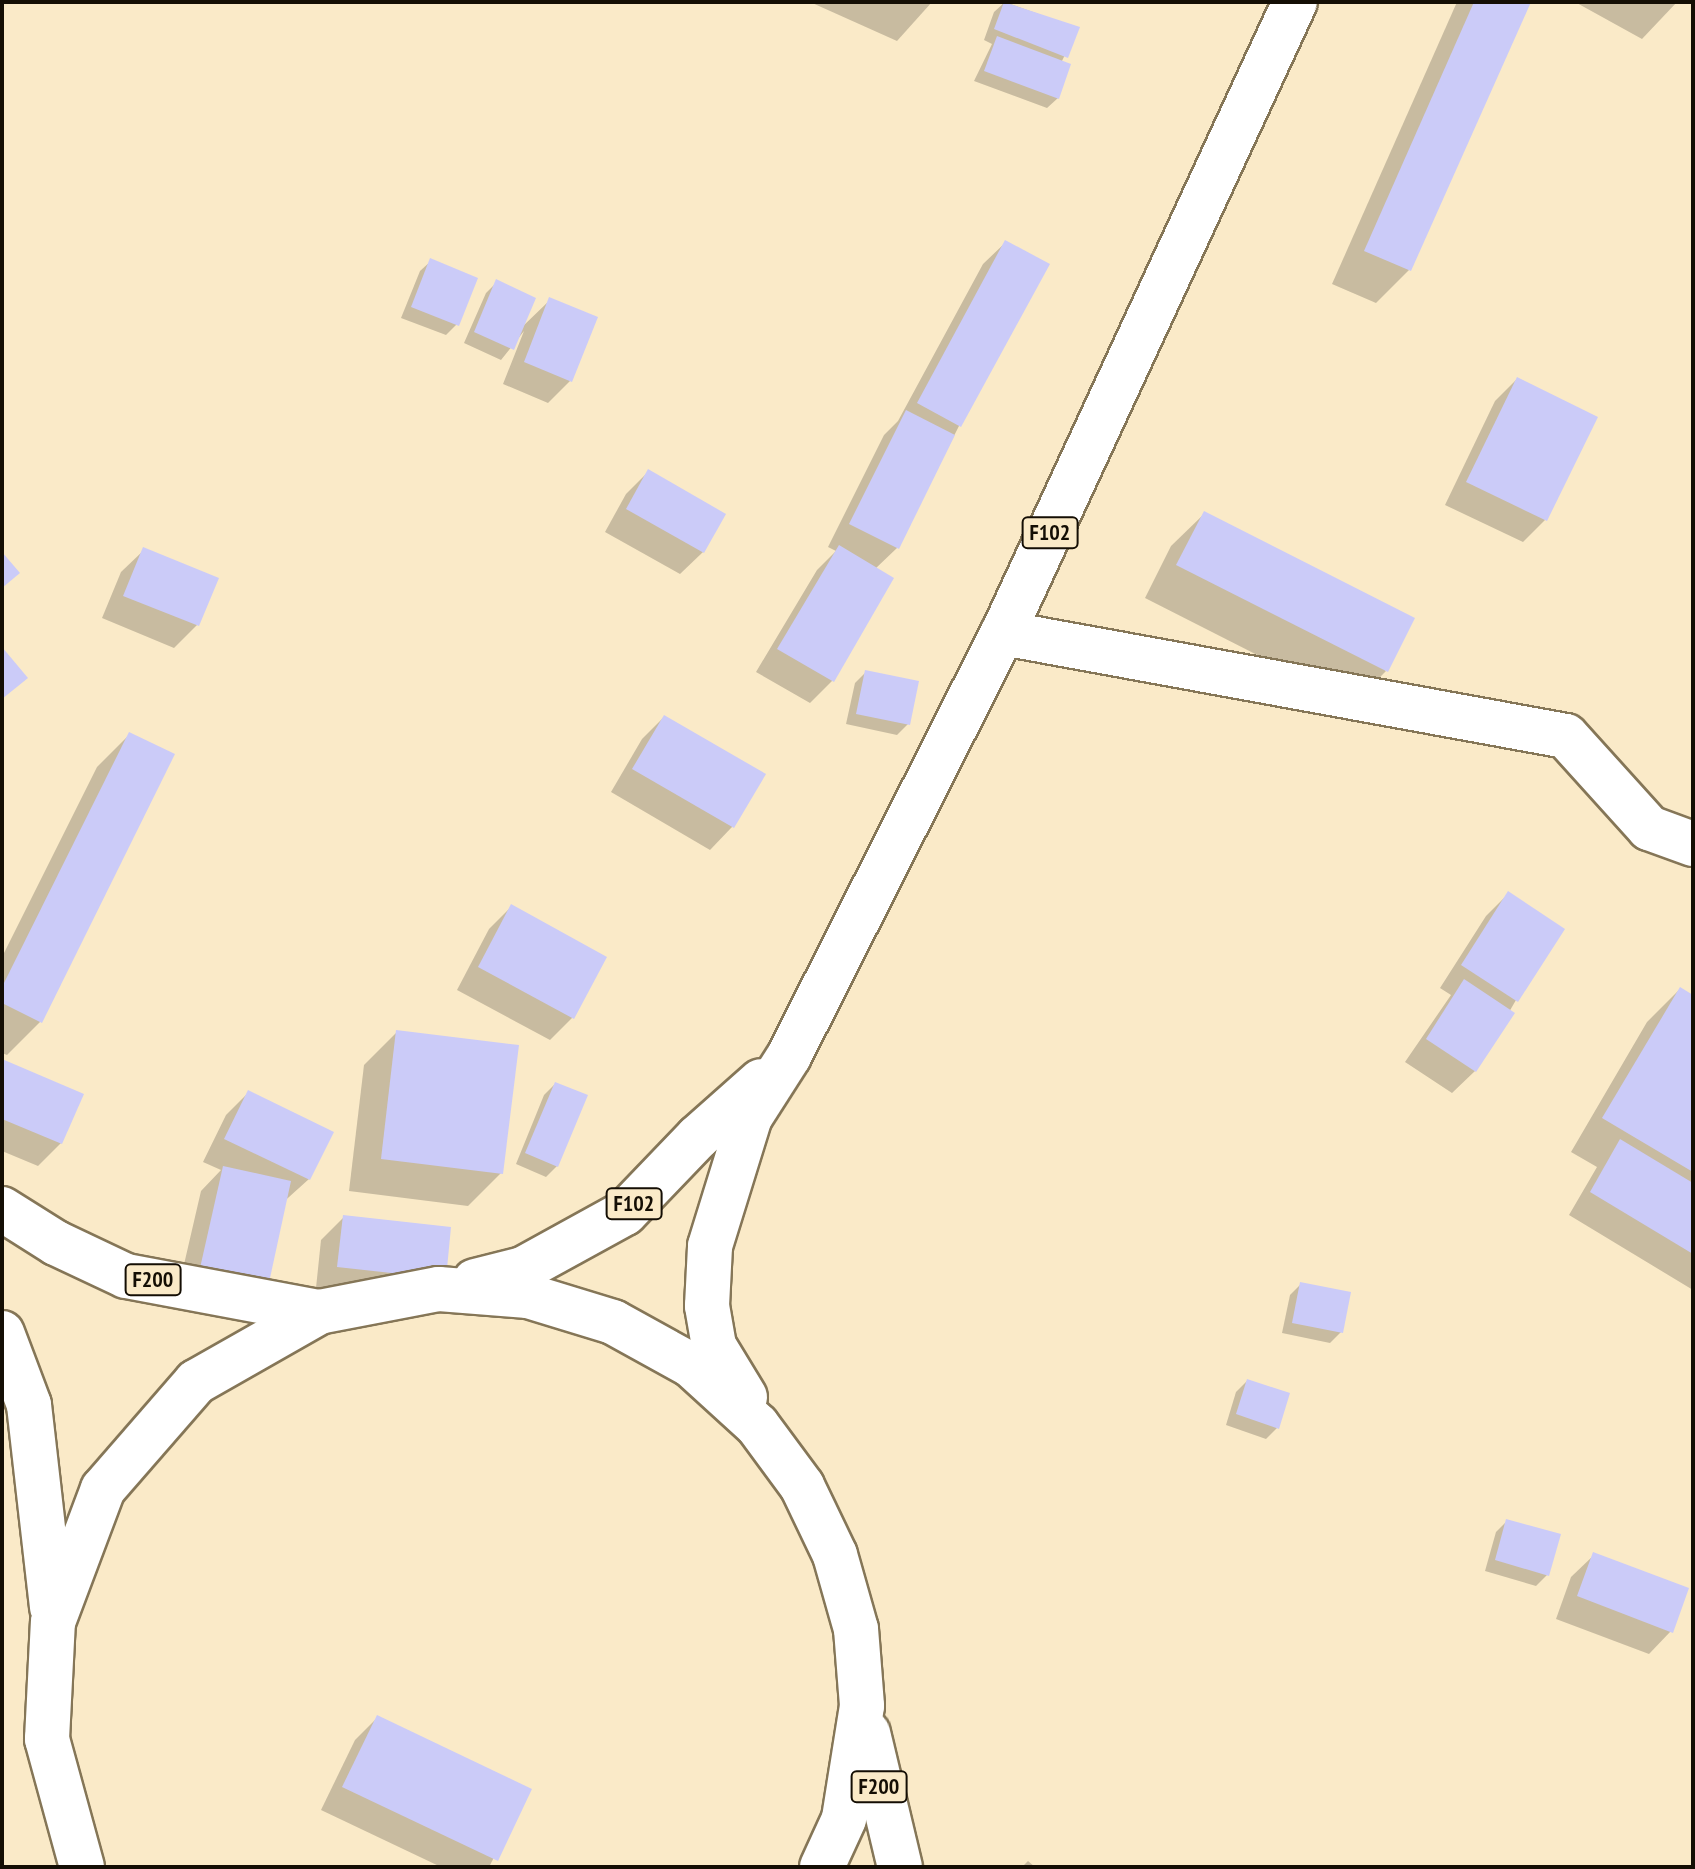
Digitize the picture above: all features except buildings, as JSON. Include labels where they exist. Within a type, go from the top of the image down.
[{"type":"main road","name":"F102","points":[[757,1425],[714,1346],[707,1306],[710,1246],[750,1117],[789,1056],[1003,633],[1295,2]]},
{"type":"main road","points":[[1003,633],[1566,736],[1649,828],[1693,844]]},
{"type":"main road","points":[[1649,828],[1693,817]]},
{"type":"main road","name":"F102","points":[[439,1289],[523,1269],[625,1213],[698,1137],[789,1056]]},
{"type":"main road","name":"F200","points":[[2,1209],[56,1243],[126,1276],[319,1312]]},
{"type":"main road","points":[[53,1622],[103,1489],[196,1382],[319,1312],[439,1289],[528,1296],[613,1322],[691,1365],[757,1425],[802,1486],[835,1555],[856,1629],[862,1706],[844,1819],[822,1867]]},
{"type":"main road","points":[[2,1333],[29,1405],[53,1622],[47,1739],[82,1867]]},
{"type":"main road","name":"F200","points":[[862,1706],[900,1867]]}]
